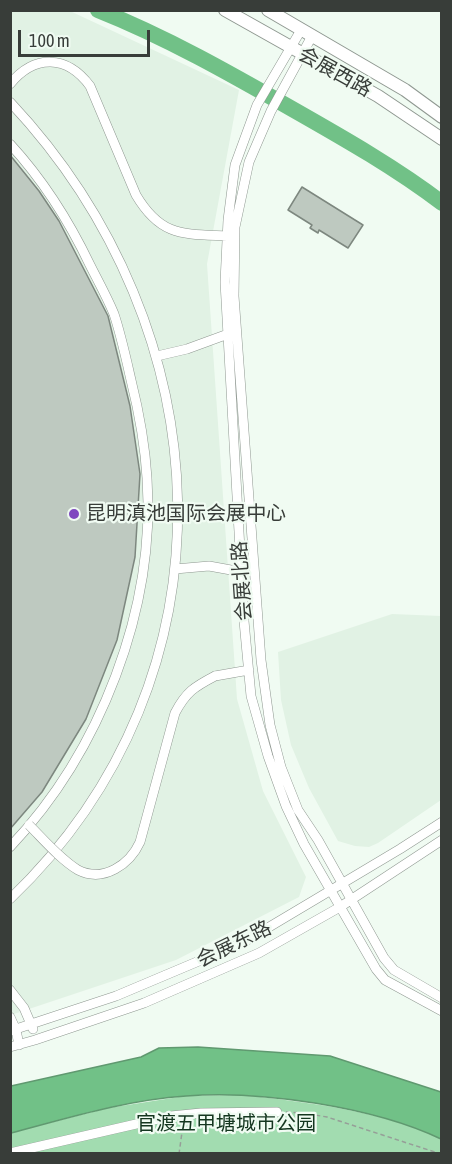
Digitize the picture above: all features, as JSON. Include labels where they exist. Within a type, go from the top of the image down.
[{"type":"main road","name":"会展西路","points":[[225,10],[378,96],[441,139]]},
{"type":"main road","name":"会展西路","points":[[268,10],[405,90],[441,117]]},
{"type":"street","name":"会展北路","points":[[307,33],[296,51],[269,81],[257,105],[235,165],[227,236],[225,282],[251,696],[268,756],[286,806],[304,844],[376,969],[385,980],[441,1011]]},
{"type":"street","name":"会展北路","points":[[296,51],[283,87],[249,162],[235,228],[234,285],[261,660],[270,725],[281,767],[298,810],[343,883],[384,958],[394,970],[441,998]]},
{"type":"street","points":[[10,84],[25,69],[39,63],[53,62],[68,65],[81,73],[94,93],[136,195],[144,208],[160,225],[184,234],[227,236]]},
{"type":"street","points":[[10,102],[59,159],[104,229],[132,287],[157,356],[169,405],[177,464],[178,507],[175,569],[169,610],[157,660],[140,709],[125,744],[68,836],[10,899]]},
{"type":"street","points":[[10,144],[33,170],[74,232],[113,313],[136,400],[147,480],[147,525],[143,570],[124,651],[90,735],[71,768],[10,847]]},
{"type":"street","points":[[157,356],[188,349],[228,334]]},
{"type":"street","points":[[175,569],[209,566],[242,572]]},
{"type":"street","points":[[29,825],[66,861],[79,870],[87,873],[102,873],[124,866],[135,854],[140,842],[175,713],[182,699],[193,688],[215,676],[249,670]]},
{"type":"street","name":"会展东路","points":[[13,1030],[116,996],[244,942],[441,822]]},
{"type":"street","name":"会展东路","points":[[15,1046],[144,1003],[259,953],[340,907],[441,840]]},
{"type":"street","points":[[10,990],[24,1008],[32,1025],[35,1040]]},
{"type":"street","points":[[10,1017],[15,1046]]},
{"type":"street","points":[[10,1153],[154,1119],[186,1114],[277,1112]]},
{"type":"path","points":[[277,1112],[327,1117],[441,1154]]},
{"type":"path","points":[[179,1154],[186,1114]]},
{"type":"shaded area","name":"昆明滇池国际会展中心","points":[[10,11],[70,11],[239,90],[207,264],[237,699],[263,791],[306,877],[299,897],[176,960],[11,1015]]},
{"type":"shaded area","points":[[392,614],[441,616],[441,800],[378,843],[369,847],[355,846],[338,841],[309,788],[291,745],[281,700],[278,652]]},
{"type":"shaded area","points":[[198,1047],[330,1056],[441,1092],[441,1139],[383,1118],[316,1103],[215,1095],[141,1101],[11,1133],[11,1086],[141,1057],[159,1048]]},
{"type":"green space","name":"官渡五甲塘城市公园","points":[[244,1095],[344,1109],[394,1121],[441,1139],[442,1153],[11,1154],[10,1133],[108,1108],[185,1096]]},
{"type":"building","name":"昆明滇池国际会展中心","points":[[10,155],[39,191],[59,221],[108,316],[130,406],[140,474],[135,557],[117,640],[86,719],[42,792],[10,829]]},
{"type":"building","points":[[302,187],[363,225],[348,248],[319,230],[318,233],[310,228],[312,225],[288,210]]},
{"type":"waterway","points":[[98,10],[173,44],[246,83],[370,154],[442,203]]},
{"type":"place","name":"昆明滇池国际会展中心","points":[[74,514]]}]
